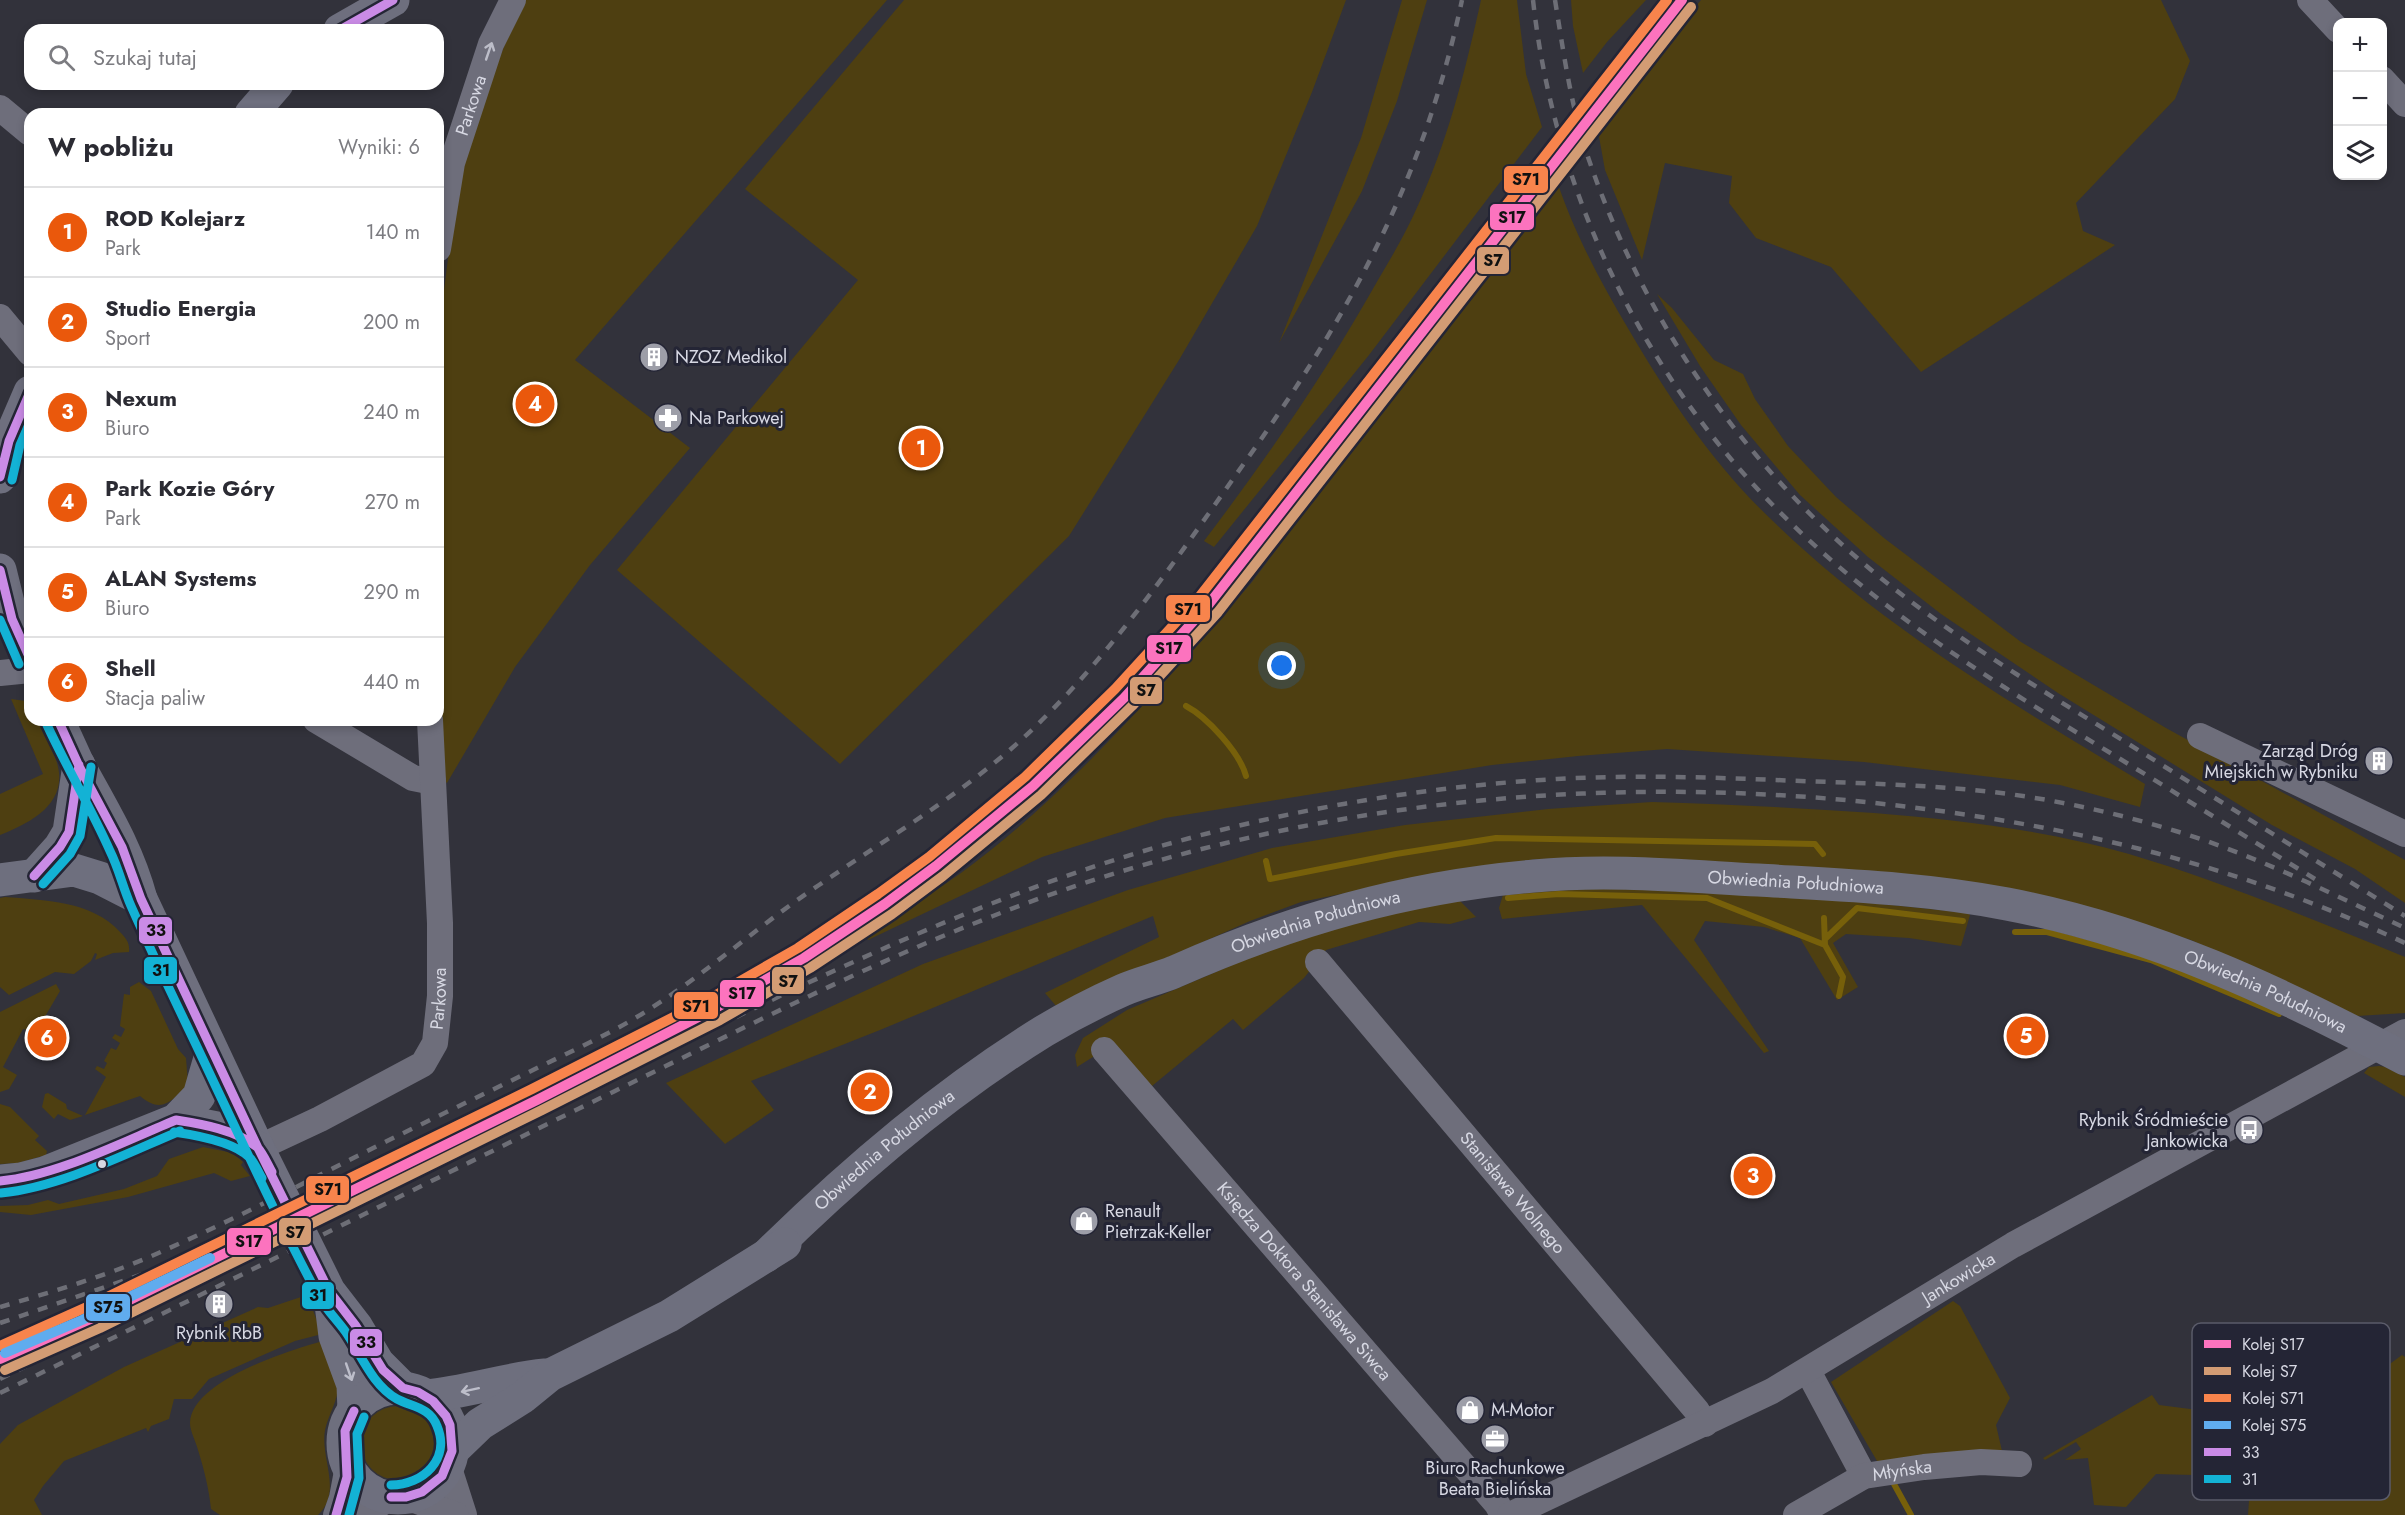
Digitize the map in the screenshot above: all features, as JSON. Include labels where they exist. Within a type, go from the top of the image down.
[{"type":"main road","points":[[351,24],[393,0]]},
{"type":"main road","points":[[256,108],[272,90]]},
{"type":"main road","points":[[0,477],[9,441],[24,406]]},
{"type":"main road","points":[[0,570],[12,619],[24,646]]},
{"type":"main road","points":[[61,726],[79,765],[110,820],[132,867],[141,899],[258,1149],[330,1292],[356,1326],[378,1363],[446,1416],[452,1435],[450,1458],[433,1485],[422,1492],[399,1497],[382,1495],[362,1484],[348,1466],[343,1436],[354,1411],[364,1400],[378,1391],[414,1392]]},
{"type":"main road","points":[[34,876],[60,847],[69,832],[79,765]]},
{"type":"main road","points":[[0,880],[74,870],[100,878],[141,899]]},
{"type":"main road","name":"Obwiednia Południowa","points":[[450,1458],[474,1429],[523,1397],[550,1375],[642,1331],[701,1298],[766,1256],[884,1147],[970,1081],[1044,1031],[1125,989],[1170,974],[1269,933],[1341,909],[1390,898],[1479,882],[1536,875],[1649,874],[1929,893],[2033,910],[2129,936],[2200,960],[2397,1046]]},
{"type":"main road","points":[[0,1181],[44,1173],[176,1120],[199,1096],[212,1051]]},
{"type":"main road","points":[[176,1120],[215,1126],[258,1149]]},
{"type":"main road","points":[[330,1292],[335,1336],[352,1385],[354,1411]]},
{"type":"main road","name":"Obwiednia Południowa","points":[[414,1392],[460,1392],[514,1378],[550,1375]]},
{"type":"street","name":"Parkowa","points":[[444,212],[452,163],[491,44],[513,0]]},
{"type":"street","points":[[2310,0],[2333,26]]},
{"type":"street","points":[[2387,84],[2405,104]]},
{"type":"street","points":[[0,108],[24,128]]},
{"type":"street","points":[[0,317],[24,346]]},
{"type":"street","points":[[0,673],[24,671]]},
{"type":"street","points":[[326,726],[413,778],[433,782]]},
{"type":"street","name":"Parkowa","points":[[258,1149],[423,1064],[431,1053],[437,1033],[440,996],[440,923],[430,726]]},
{"type":"street","points":[[2200,736],[2405,834]]},
{"type":"street","name":"Stanisława Wolnego","points":[[1318,962],[1697,1411],[1705,1424]]},
{"type":"street","name":"Jankowicka","points":[[1510,1515],[1705,1424],[1808,1371],[2013,1245],[2397,1046]]},
{"type":"street","name":"Księdza Doktora Stanisława Siwca","points":[[1104,1050],[1497,1504],[1503,1515]]},
{"type":"street","points":[[1808,1371],[1864,1476]]},
{"type":"street","points":[[450,1458],[464,1515]]},
{"type":"street","name":"Młyńska","points":[[1796,1515],[1864,1476],[1924,1467],[1982,1462],[2019,1464]]},
{"type":"street","points":[[336,1515],[348,1466]]},
{"type":"street","points":[[363,1515],[399,1497],[456,1515]]},
{"type":"shaded area","points":[[522,0],[887,0],[575,360],[690,448],[590,565],[515,667],[447,783],[437,776],[437,726],[444,726],[444,290],[461,157]]},
{"type":"shaded area","points":[[904,0],[1346,0],[1312,92],[1257,226],[1179,360],[1069,536],[840,764],[617,570],[858,280],[745,189]]},
{"type":"shaded area","points":[[1402,0],[1427,0],[1397,101],[1362,191],[1279,343],[1361,138]]},
{"type":"shaded area","points":[[1481,0],[1517,0],[1526,74],[1542,127],[1369,355],[1214,547],[1204,541],[1251,478],[1317,381],[1411,221],[1446,134],[1462,81]]},
{"type":"shaded area","points":[[1571,0],[1646,0],[1607,42],[1583,73],[1573,26]]},
{"type":"shaded area","points":[[1701,0],[2161,0],[2190,61],[2175,99],[2076,203],[2083,231],[2115,245],[1921,372],[1831,267],[1756,238],[1729,203],[1732,176],[1665,163],[1642,260],[1605,170],[1596,120],[1640,73]]},
{"type":"shaded area","points":[[1555,175],[1570,215],[1608,293],[1678,407],[1733,480],[1776,524],[1818,562],[1907,632],[2000,695],[2145,784],[2140,807],[2060,785],[1864,762],[1667,749],[1578,756],[1492,765],[1165,818],[1042,857],[868,940],[864,933],[961,873],[1040,808],[1114,736],[1184,660],[1252,582]]},
{"type":"shaded area","points":[[1657,294],[1672,308],[1714,360],[1743,374],[1755,399],[1788,446],[1836,497],[1884,538],[2021,642],[2166,728],[2405,860],[2405,903],[2355,869],[2272,825],[2058,693],[1941,614],[1868,557],[1800,495],[1741,425],[1700,366]]},
{"type":"shaded area","points":[[11,699],[24,701],[24,726],[40,726],[55,757],[59,777],[58,789],[45,810],[24,824],[0,835],[0,794],[43,774]]},
{"type":"shaded area","points":[[1652,802],[1819,809],[1938,819],[2034,832],[2129,854],[2234,889],[2405,957],[2405,1013],[2357,1016],[2191,940],[2124,919],[1597,858],[1537,859],[1464,869],[1301,902],[1250,921],[1057,1007],[1045,993],[1159,937],[1153,916],[880,1030],[751,1081],[774,1110],[725,1144],[666,1083],[923,964],[1128,890],[1272,848],[1405,825],[1548,809]]},
{"type":"shaded area","points":[[1688,884],[1970,915],[1961,946],[1909,938],[1846,934],[1833,943],[1858,987],[1837,1000],[1800,938],[1764,927],[1705,921],[1694,940],[1769,1051],[1764,1053],[1642,905],[1502,919],[1499,908],[1505,888]]},
{"type":"shaded area","points":[[0,898],[51,901],[82,908],[96,914],[124,936],[129,952],[113,953],[95,960],[97,954],[95,953],[91,961],[74,974],[55,972],[9,995],[0,987]]},
{"type":"shaded area","points":[[1457,898],[1476,917],[1450,924],[1419,922],[1326,950],[1304,978],[1243,1030],[1233,1019],[1152,1086],[1104,1050],[1077,1067],[1075,1055],[1083,1038],[1127,1010],[1293,939]]},
{"type":"shaded area","points":[[139,982],[151,991],[178,1049],[186,1058],[188,1084],[172,1100],[161,1105],[148,1102],[140,1096],[85,1115],[106,1077],[95,1069],[97,1066],[104,1069],[107,1063],[104,1061],[111,1048],[116,1050],[120,1043],[112,1038],[115,1034],[121,1037],[125,1029],[120,1026],[124,994],[130,995],[130,987]]},
{"type":"shaded area","points":[[56,984],[60,991],[36,1032],[23,1029],[3,1067],[17,1075],[9,1089],[0,1092],[0,1012]]},
{"type":"shaded area","points":[[2379,1066],[2405,1077],[2405,1097],[2364,1073],[2369,1067]]},
{"type":"shaded area","points":[[48,1093],[66,1104],[67,1109],[83,1116],[70,1120],[58,1114],[54,1119],[42,1107],[45,1094]]},
{"type":"shaded area","points":[[0,1104],[10,1107],[39,1136],[35,1140],[47,1151],[46,1155],[18,1163],[0,1164]]},
{"type":"shaded area","points":[[203,1147],[233,1153],[243,1162],[241,1165],[250,1176],[231,1181],[214,1173],[128,1197],[31,1215],[0,1212],[0,1206],[28,1205],[48,1200],[59,1204],[124,1189],[157,1176],[169,1159]]},
{"type":"shaded area","points":[[307,1295],[322,1334],[295,1341],[209,1379],[192,1399],[174,1399],[169,1419],[151,1426],[148,1432],[146,1428],[64,1461],[34,1500],[42,1515],[0,1515],[0,1444],[18,1425],[124,1367],[258,1307],[268,1308]]},
{"type":"shaded area","points":[[1953,1301],[1960,1306],[2010,1398],[1996,1425],[2002,1451],[1880,1466],[1831,1382]]},
{"type":"shaded area","points":[[323,1341],[338,1380],[336,1399],[325,1430],[325,1452],[330,1485],[325,1506],[318,1515],[220,1515],[211,1509],[204,1472],[191,1429],[190,1423],[195,1408],[207,1394],[244,1370]]},
{"type":"shaded area","points":[[2402,1355],[2405,1357],[2405,1515],[2248,1515],[2249,1500],[2390,1500],[2390,1364]]},
{"type":"shaded area","points":[[2152,1395],[2159,1405],[2192,1409],[2192,1475],[2156,1474],[2126,1507],[2094,1505],[2088,1458],[2065,1460],[2081,1449],[2076,1442],[2045,1460],[2043,1458]]},
{"type":"shaded area","points":[[398,1406],[419,1412],[429,1422],[435,1443],[429,1464],[419,1474],[398,1480],[377,1474],[367,1464],[361,1443],[367,1422],[377,1412]]},
{"type":"waterway","points":[[1186,706],[1203,718],[1222,737],[1237,757],[1246,776]]},
{"type":"waterway","points":[[1266,861],[1270,879],[1396,854],[1496,838],[1815,844],[1823,854]]},
{"type":"waterway","points":[[1508,898],[1559,894],[1707,898],[1825,945]]},
{"type":"waterway","points":[[1825,939],[1857,908],[1963,921]]},
{"type":"waterway","points":[[1824,918],[1825,945],[1843,977],[1839,996]]},
{"type":"waterway","points":[[2015,932],[2047,932],[2151,960],[2279,1014]]},
{"type":"waterway","points":[[1894,1484],[1911,1515]]},
{"type":"railway","points":[[0,1307],[145,1259],[249,1211],[618,1028],[668,997],[797,900],[934,808],[990,767],[1016,744],[1042,720],[1098,660],[1149,596],[1245,462],[1318,353],[1379,243],[1404,186],[1427,127],[1446,65],[1462,0]]},
{"type":"railway","points":[[1533,0],[1545,74],[1563,147],[1587,217],[1617,286],[1653,351],[1695,414],[1742,472],[1794,526],[1829,558],[1940,645],[2019,697],[2315,879]]},
{"type":"railway","points":[[1555,0],[1571,93],[1585,148],[1608,211],[1636,272],[1668,331],[1704,387],[1744,441],[1788,491],[1836,539],[1887,583],[1974,647],[2405,916]]},
{"type":"railway","points":[[0,1379],[671,1049],[888,946],[1037,886],[1113,861],[1190,838],[1326,807],[1418,792],[1511,782],[1612,777],[1694,777],[1857,783],[1993,792],[2060,802],[2147,823],[2200,839],[2289,874],[2405,928]]},
{"type":"railway","points":[[0,1393],[759,1020],[899,955],[1022,905],[1108,875],[1196,850],[1306,826],[1387,812],[1549,795],[1712,792],[1875,803],[2012,822],[2146,850],[2277,890],[2405,943]]},
{"type":"railway","points":[[0,1323],[146,1273],[205,1247]]},
{"type":"rail line","name":"S71","points":[[0,1346],[89,1306],[532,1089],[709,999],[798,948],[929,857],[1025,777],[1115,689],[1200,596],[1667,0]]},
{"type":"rail line","name":"S17","points":[[0,1359],[95,1317],[537,1100],[714,1009],[804,958],[885,904],[936,866],[1033,786],[1124,698],[1209,604],[1682,0]]},
{"type":"rail line","name":"S7","points":[[5,1370],[100,1328],[720,1020],[810,968],[892,914],[943,876],[1041,795],[1132,706],[1218,612],[1691,7]]},
{"type":"rail line","name":"S75","points":[[5,1353],[82,1320],[210,1258]]},
{"type":"transit line","name":"33","points":[[351,24],[393,0]]},
{"type":"transit line","name":"33","points":[[0,477],[9,441],[24,406]]},
{"type":"transit line","name":"31","points":[[12,480],[24,436]]},
{"type":"transit line","name":"33","points":[[0,570],[12,619],[24,646]]},
{"type":"transit line","name":"31","points":[[0,620],[19,664]]},
{"type":"transit line","name":"31","points":[[48,726],[103,835],[152,952],[291,1244],[318,1295],[381,1386],[397,1399],[425,1411],[437,1426],[440,1449],[431,1468],[414,1480],[391,1485]]},
{"type":"transit line","name":"33","points":[[61,726],[122,847],[141,899],[258,1148],[329,1291],[356,1326],[383,1370],[403,1388],[418,1392],[433,1401],[446,1416],[450,1425],[452,1451],[442,1476],[422,1492],[406,1497],[391,1497]]},
{"type":"transit line","name":"33","points":[[34,876],[60,847],[69,832],[79,765]]},
{"type":"transit line","name":"31","points":[[43,884],[70,854],[80,836],[91,767]]},
{"type":"transit line","name":"33","points":[[176,1120],[218,1129],[249,1141],[257,1147],[272,1172]]},
{"type":"transit line","name":"33","points":[[0,1181],[22,1178],[66,1165],[176,1120]]},
{"type":"transit line","name":"31","points":[[1,1193],[24,1190],[70,1177],[180,1131]]},
{"type":"transit line","name":"31","points":[[174,1132],[214,1140],[243,1152],[253,1162],[262,1178]]},
{"type":"transit line","name":"33","points":[[336,1515],[347,1477],[345,1431],[354,1411]]},
{"type":"transit line","name":"31","points":[[349,1515],[359,1478],[357,1434],[364,1417]]},
{"type":"place","name":"NZOZ Medikol","points":[[654,357]]},
{"type":"place","name":"Park Kozie Góry","points":[[535,404]]},
{"type":"place","name":"Na Parkowej","points":[[668,418]]},
{"type":"place","name":"ROD Kolejarz","points":[[921,448]]},
{"type":"place","name":"Zarząd Dróg Miejskich w Rybniku","points":[[2379,761]]},
{"type":"place","name":"ALAN Systems","points":[[2026,1036]]},
{"type":"place","name":"Shell","points":[[47,1038]]},
{"type":"place","name":"Studio Energia","points":[[870,1092]]},
{"type":"place","name":"Rybnik Śródmieście Jankowicka","points":[[2249,1130]]},
{"type":"place","name":"Nexum","points":[[1753,1176]]},
{"type":"place","name":"Renault Pietrzak-Keller","points":[[1084,1221]]},
{"type":"place","name":"Rybnik RbB","points":[[219,1304]]},
{"type":"place","name":"M-Motor","points":[[1470,1410]]},
{"type":"place","name":"Biuro Rachunkowe Beata Bielińska","points":[[1495,1439]]}]
